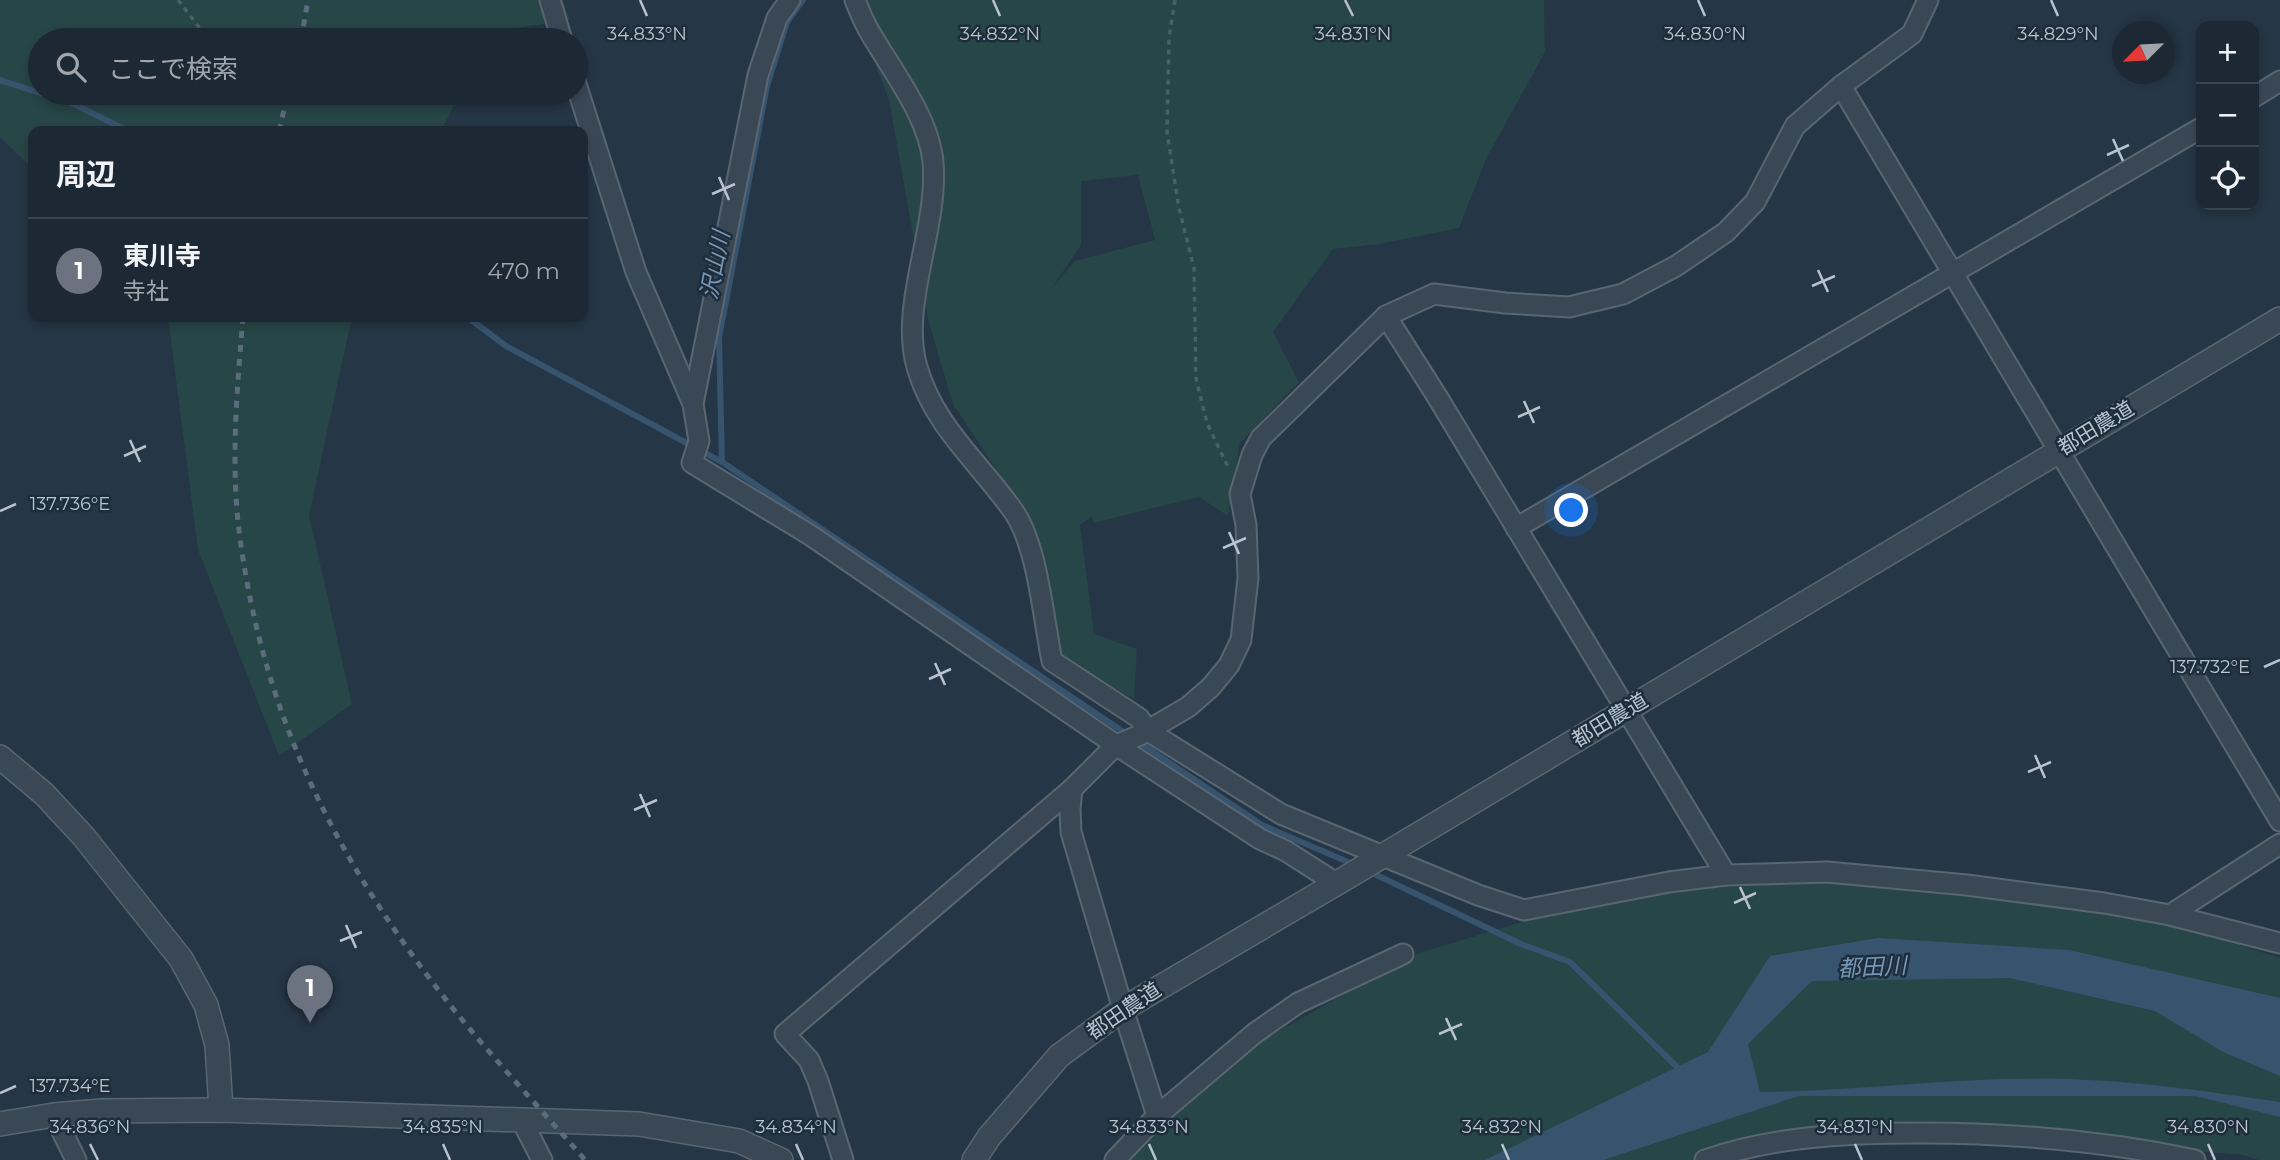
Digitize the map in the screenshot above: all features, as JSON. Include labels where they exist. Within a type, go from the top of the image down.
[{"type":"street","points":[[550,0],[558,28]]},
{"type":"street","points":[[693,404],[758,75],[777,18],[790,0]]},
{"type":"street","points":[[855,0],[867,28],[910,97],[933,159],[934,190],[913,339],[916,364],[925,393],[939,419],[1015,513],[1030,544],[1052,661],[1139,718],[1132,738]]},
{"type":"street","points":[[843,1160],[809,1060],[785,1034],[1132,738],[1188,707],[1211,687],[1230,665],[1241,640],[1248,578],[1246,525],[1240,494],[1252,455],[1261,438],[1386,316],[1434,295],[1569,307],[1623,294],[1676,266],[1726,232],[1755,202],[1795,126],[1841,86],[1912,34],[1928,0]]},
{"type":"street","points":[[2259,94],[2280,82]]},
{"type":"street","points":[[1841,86],[2280,821]]},
{"type":"street","points":[[583,105],[636,272],[693,404],[699,441],[692,463],[1132,738],[1281,814],[1379,858],[1524,910],[1669,882],[1726,875],[1827,872],[2030,892],[2170,915],[2280,943]]},
{"type":"street","points":[[1516,528],[2196,131]]},
{"type":"street","points":[[1386,316],[1726,875]]},
{"type":"street","name":"都田農道","points":[[974,1160],[989,1137],[1059,1056],[1123,1009],[2280,319]]},
{"type":"street","points":[[1132,738],[1260,839],[1343,880]]},
{"type":"street","points":[[0,757],[44,794],[84,837],[181,959],[206,1005],[217,1045],[222,1110]]},
{"type":"street","points":[[1072,789],[1072,832],[1157,1116]]},
{"type":"street","points":[[2170,915],[2280,844]]},
{"type":"street","points":[[1115,1160],[1157,1116],[1255,1033],[1298,1003],[1403,954]]},
{"type":"street","points":[[0,1124],[54,1115],[102,1111],[222,1110],[639,1124],[739,1141],[780,1160]]},
{"type":"street","points":[[54,1115],[76,1160]]},
{"type":"street","points":[[522,1121],[542,1160]]},
{"type":"street","points":[[1704,1160],[1772,1142],[1896,1133],[1997,1135],[2123,1147],[2195,1160]]},
{"type":"street","points":[[1772,1142],[1781,1160]]},
{"type":"path","points":[[178,0],[200,28]]},
{"type":"path","points":[[1175,0],[1169,38],[1167,132],[1179,208],[1194,268],[1195,379],[1207,424],[1240,494]]},
{"type":"green space","points":[[0,0],[563,0],[570,20],[517,28],[28,28],[28,105],[454,105],[444,126],[28,126],[28,164],[0,137]]},
{"type":"green space","points":[[851,0],[1544,0],[1545,52],[1486,159],[1459,228],[1380,244],[1333,249],[1273,332],[1299,382],[1240,443],[1228,516],[1199,497],[1093,523],[1092,516],[1080,525],[1094,634],[1137,649],[1134,699],[1055,655],[1011,492],[953,404],[928,319],[889,100]],"holes":[[[1138,175],[1155,240],[1075,261],[1052,288],[1081,245],[1081,181]]]},
{"type":"green space","points":[[169,322],[351,322],[309,515],[352,704],[279,756],[198,550]]},
{"type":"green space","points":[[1784,881],[1929,885],[2180,926],[2280,958],[2280,1160],[2027,1137],[1917,1133],[1700,1160],[1124,1160],[1255,1044],[1419,953],[1598,899]]},
{"type":"water","name":"都田川","points":[[1878,938],[2069,950],[2280,998],[2280,1076],[2223,1052],[2155,1011],[2010,978],[1812,981],[1748,1044],[1760,1092],[1991,1080],[2095,1080],[2174,1087],[2280,1102],[2280,1117],[2196,1096],[1799,1096],[1603,1160],[1485,1160],[1708,1052],[1770,956]]},
{"type":"waterway","name":"沢山川","points":[[722,462],[719,338],[767,86],[787,22],[803,0]]},
{"type":"waterway","points":[[0,80],[28,89]]},
{"type":"waterway","points":[[76,105],[118,126]]},
{"type":"waterway","points":[[474,322],[506,346],[722,462],[1128,735]]},
{"type":"waterway","points":[[1137,741],[1262,825],[1355,865]]},
{"type":"waterway","points":[[1368,871],[1521,944],[1570,962],[1681,1071]]},
{"type":"railway","points":[[303,28],[308,0]]},
{"type":"railway","points":[[280,126],[285,105]]},
{"type":"railway","points":[[243,322],[235,455],[240,538],[265,661],[306,774],[333,828],[396,932],[469,1029],[585,1160]]},
{"type":"place","name":"東川寺","points":[[310,1023]]}]
